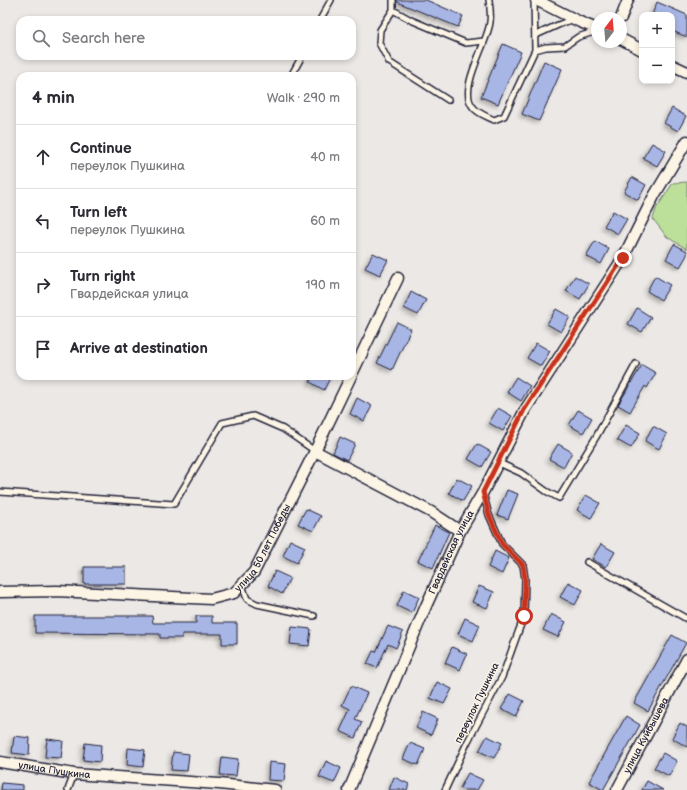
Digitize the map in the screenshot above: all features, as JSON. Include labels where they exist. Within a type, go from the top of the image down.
[{"type":"street","points":[[535,0],[591,27]]},
{"type":"street","points":[[623,12],[628,0]]},
{"type":"street","points":[[627,42],[639,48]]},
{"type":"street","points":[[675,66],[687,72]]},
{"type":"street","name":"Гвардейская улица","points":[[349,790],[426,606],[460,531],[483,492],[524,410],[623,258],[654,196],[687,141]]},
{"type":"street","name":"улица 50 лет Победы","points":[[356,367],[398,278]]},
{"type":"street","name":"улица 50 лет Победы","points":[[0,592],[57,591],[210,599],[234,593],[254,572],[350,380]]},
{"type":"street","points":[[315,451],[432,512],[460,531]]},
{"type":"street","name":"улица Куйбышева","points":[[617,790],[687,659]]},
{"type":"street","name":"улица Пушкина","points":[[0,762],[74,774],[218,787],[275,790]]},
{"type":"lane","points":[[322,16],[331,0]]},
{"type":"lane","points":[[393,0],[393,10],[380,30],[380,43],[389,62],[448,100]]},
{"type":"lane","points":[[489,0],[490,22],[473,69],[468,97],[473,108],[494,120],[504,116],[535,50],[535,0]]},
{"type":"lane","points":[[393,10],[411,20],[466,43],[484,41]]},
{"type":"lane","points":[[536,35],[574,19]]},
{"type":"lane","points":[[535,50],[546,47],[565,46],[591,33]]},
{"type":"lane","points":[[294,72],[300,60]]},
{"type":"lane","points":[[497,462],[521,473],[546,492],[559,498],[596,437],[636,364]]},
{"type":"lane","points":[[0,492],[174,504],[222,423],[253,416],[283,429],[315,451]]},
{"type":"lane","name":"переулок Пушкина","points":[[445,790],[467,743],[502,677],[524,616],[525,579],[523,565],[502,544],[489,515],[483,492]]},
{"type":"lane","points":[[587,562],[687,619]]},
{"type":"lane","points":[[242,585],[247,599],[257,604],[314,616]]},
{"type":"lane","points":[[68,790],[74,774]]},
{"type":"green space","points":[[687,182],[687,249],[667,237],[653,219],[656,209],[673,183]]},
{"type":"building","points":[[397,0],[426,0],[463,16],[458,27],[397,2]]},
{"type":"building","points":[[657,2],[687,15],[687,37],[675,32],[675,12],[653,12]]},
{"type":"building","points":[[503,44],[521,52],[498,104],[481,97]]},
{"type":"building","points":[[544,61],[562,69],[539,121],[522,114]]},
{"type":"building","points":[[672,108],[686,116],[678,131],[664,123]]},
{"type":"building","points":[[652,143],[666,151],[657,166],[643,158]]},
{"type":"building","points":[[632,177],[646,185],[638,200],[624,192]]},
{"type":"building","points":[[613,211],[627,219],[618,234],[604,226]]},
{"type":"building","points":[[595,241],[609,249],[601,264],[586,256]]},
{"type":"building","points":[[674,244],[687,251],[687,255],[680,267],[666,259]]},
{"type":"building","points":[[373,253],[388,260],[380,275],[365,268]]},
{"type":"building","points":[[575,276],[589,284],[580,299],[566,291]]},
{"type":"building","points":[[655,276],[670,285],[661,300],[647,291]]},
{"type":"building","points":[[411,292],[426,300],[418,315],[404,308]]},
{"type":"building","points":[[637,308],[651,317],[642,332],[628,324]]},
{"type":"building","points":[[556,309],[570,317],[561,332],[547,324]]},
{"type":"building","points":[[397,322],[411,329],[392,370],[377,363]]},
{"type":"building","points":[[536,343],[550,351],[541,366],[527,358]]},
{"type":"building","points":[[642,365],[656,373],[647,388],[645,386],[630,412],[618,405]]},
{"type":"building","points":[[516,377],[530,386],[521,401],[507,392]]},
{"type":"building","points":[[311,380],[329,380],[324,390],[310,382]]},
{"type":"building","points":[[357,398],[372,406],[364,421],[350,414]]},
{"type":"building","points":[[498,408],[512,416],[503,431],[489,423]]},
{"type":"building","points":[[578,410],[592,418],[583,433],[569,425]]},
{"type":"building","points":[[626,425],[640,433],[631,448],[617,440]]},
{"type":"building","points":[[653,426],[667,434],[659,449],[645,441]]},
{"type":"building","points":[[340,437],[355,444],[347,460],[333,453]]},
{"type":"building","points":[[477,444],[491,452],[482,467],[468,459]]},
{"type":"building","points":[[558,444],[572,452],[564,467],[549,459]]},
{"type":"building","points":[[457,478],[472,486],[463,501],[449,493]]},
{"type":"building","points":[[507,490],[518,494],[508,519],[497,515]]},
{"type":"building","points":[[586,495],[600,503],[591,518],[577,510]]},
{"type":"building","points":[[306,509],[321,516],[313,531],[298,524]]},
{"type":"building","points":[[435,525],[449,532],[433,568],[418,561]]},
{"type":"building","points":[[290,540],[305,547],[297,563],[283,556]]},
{"type":"building","points":[[601,544],[615,552],[606,567],[592,559]]},
{"type":"building","points":[[495,551],[509,558],[502,574],[488,567]]},
{"type":"building","points":[[84,567],[126,567],[126,584],[84,584]]},
{"type":"building","points":[[275,571],[290,578],[282,594],[268,586]]},
{"type":"building","points":[[568,582],[583,590],[575,605],[560,597]]},
{"type":"building","points":[[479,586],[494,592],[487,608],[472,602]]},
{"type":"building","points":[[404,590],[419,597],[412,613],[397,606]]},
{"type":"building","points":[[551,614],[566,622],[558,637],[543,630]]},
{"type":"building","points":[[35,616],[152,616],[153,623],[196,623],[196,616],[212,616],[212,623],[237,623],[237,644],[222,644],[222,634],[182,634],[182,638],[160,638],[160,634],[35,633]]},
{"type":"building","points":[[465,618],[480,625],[473,641],[458,634]]},
{"type":"building","points":[[388,626],[403,632],[396,648],[388,644],[377,668],[367,664],[373,651],[376,652]]},
{"type":"building","points":[[292,627],[311,629],[309,646],[290,644]]},
{"type":"building","points":[[672,635],[686,643],[648,711],[634,703]]},
{"type":"building","points":[[452,647],[467,654],[460,670],[445,663]]},
{"type":"building","points":[[437,682],[452,689],[444,704],[430,698]]},
{"type":"building","points":[[351,686],[367,693],[355,719],[362,722],[355,738],[340,731],[350,709],[342,705]]},
{"type":"building","points":[[510,694],[524,701],[516,717],[501,709]]},
{"type":"building","points":[[423,712],[438,719],[431,735],[416,728]]},
{"type":"building","points":[[626,716],[640,725],[603,790],[589,782]]},
{"type":"building","points":[[680,723],[687,727],[687,747],[672,738]]},
{"type":"building","points":[[14,736],[30,738],[29,755],[12,753]]},
{"type":"building","points":[[487,736],[502,743],[494,758],[479,751]]},
{"type":"building","points":[[47,739],[63,741],[61,758],[45,757]]},
{"type":"building","points":[[85,743],[101,745],[100,762],[83,760]]},
{"type":"building","points":[[410,743],[425,749],[418,765],[403,759]]},
{"type":"building","points":[[128,748],[145,750],[143,767],[127,765]]},
{"type":"building","points":[[173,752],[189,754],[187,771],[171,770]]},
{"type":"building","points":[[663,753],[677,761],[669,776],[654,768]]},
{"type":"building","points":[[222,757],[238,759],[236,776],[220,775]]},
{"type":"building","points":[[326,761],[341,768],[334,783],[319,777]]},
{"type":"building","points":[[269,762],[286,764],[284,781],[268,780]]},
{"type":"building","points":[[468,773],[483,780],[477,790],[464,790],[460,788]]},
{"type":"building","points":[[394,777],[409,784],[407,790],[389,790]]},
{"type":"building","points":[[647,781],[663,790],[642,790]]},
{"type":"building","points":[[2,783],[23,785],[23,790],[1,790]]},
{"type":"route","points":[[524,616],[525,579],[523,565],[502,544],[489,515],[483,492],[524,410],[623,258]]}]
